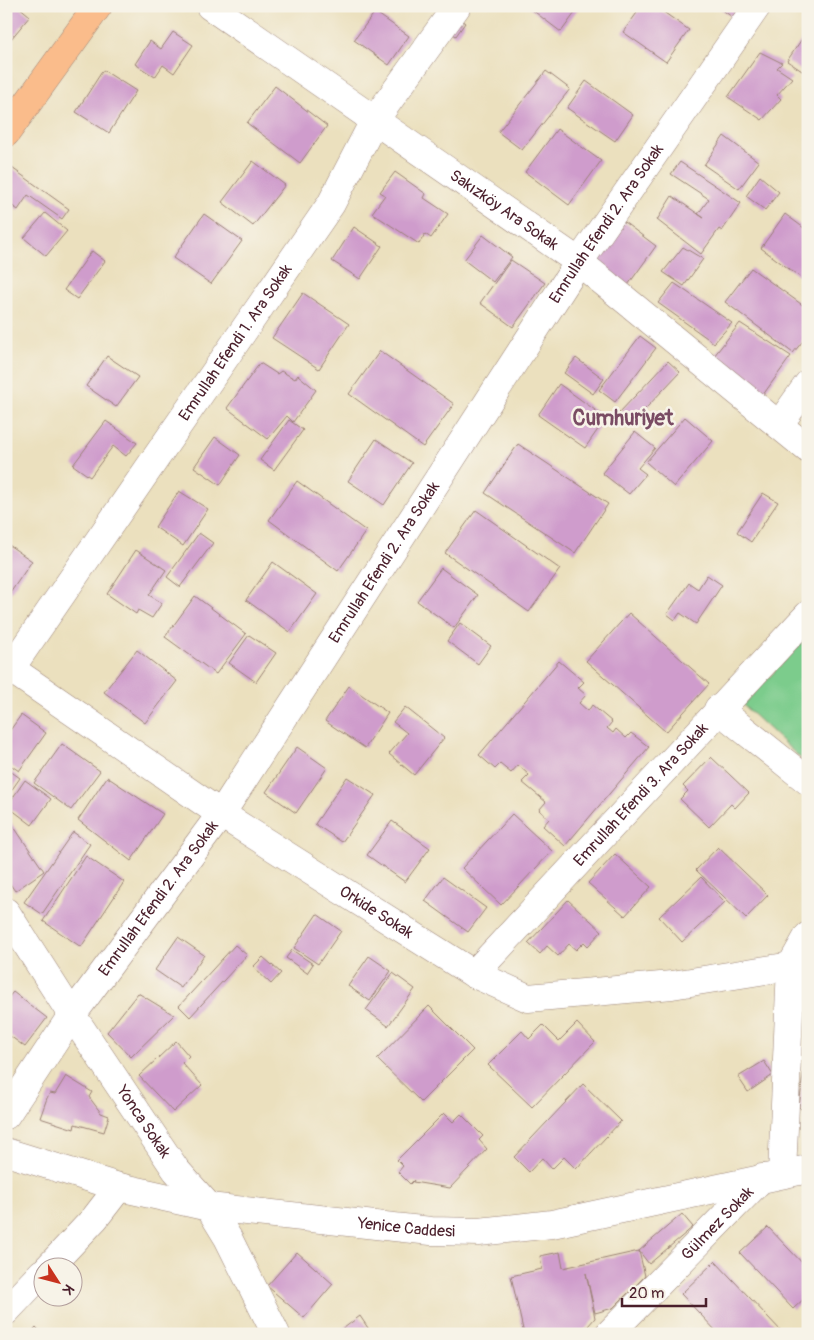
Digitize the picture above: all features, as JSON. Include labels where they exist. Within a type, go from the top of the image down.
[{"type":"main road","points":[[6,133],[98,6]]},
{"type":"street","name":"Sakızköy Ara Sokak","points":[[210,6],[579,262],[808,449]]},
{"type":"street","name":"Emrullah Efendi 1. Ara Sokak","points":[[9,672],[331,204],[374,121],[458,6]]},
{"type":"street","name":"Emrullah Efendi 2. Ara Sokak","points":[[6,1115],[72,1015],[221,814],[579,262],[756,6]]},
{"type":"street","points":[[779,425],[808,384]]},
{"type":"street","name":"Emrullah Efendi 3. Ara Sokak","points":[[474,974],[808,614]]},
{"type":"street","name":"Orkide Sokak","points":[[9,672],[221,814],[474,974],[528,998],[672,985],[791,966]]},
{"type":"street","points":[[718,710],[808,781]]},
{"type":"street","name":"Yonca Sokak","points":[[6,912],[72,1015],[176,1170],[208,1207],[228,1238],[276,1334]]},
{"type":"street","points":[[784,1174],[791,966],[808,936]]},
{"type":"street","name":"Yenice Caddesi","points":[[6,1152],[118,1187],[208,1207],[431,1231],[478,1232],[552,1224],[784,1174]]},
{"type":"street","name":"Gülmez Sokak","points":[[609,1334],[784,1174]]},
{"type":"street","points":[[57,1258],[95,1218],[118,1187]]},
{"type":"street","points":[[6,1311],[32,1284]]},
{"type":"green space","points":[[808,636],[808,765],[743,705]]},
{"type":"building","points":[[6,6],[18,6],[30,16],[6,45]]},
{"type":"building","points":[[527,6],[580,6],[561,32]]},
{"type":"building","points":[[642,6],[655,6],[689,30],[666,62],[623,32]]},
{"type":"building","points":[[717,6],[740,6],[732,17]]},
{"type":"building","points":[[375,12],[409,36],[389,65],[354,40]]},
{"type":"building","points":[[457,17],[465,23],[456,36],[447,30]]},
{"type":"building","points":[[808,30],[808,75],[787,61]]},
{"type":"building","points":[[173,32],[193,45],[174,73],[163,65],[155,77],[135,64],[150,41],[161,49]]},
{"type":"building","points":[[760,52],[782,63],[777,68],[792,78],[777,95],[781,99],[762,120],[728,97]]},
{"type":"building","points":[[103,70],[136,91],[109,133],[76,112]]},
{"type":"building","points":[[546,71],[570,89],[522,150],[498,132]]},
{"type":"building","points":[[586,81],[633,115],[615,141],[567,108]]},
{"type":"building","points":[[275,86],[327,126],[300,163],[247,123]]},
{"type":"building","points":[[557,129],[601,161],[569,205],[525,172]]},
{"type":"building","points":[[724,136],[759,162],[739,189],[704,165]]},
{"type":"building","points":[[253,161],[285,185],[253,226],[222,202]]},
{"type":"building","points":[[680,162],[741,203],[722,231],[719,229],[701,254],[657,220],[672,196],[698,214],[709,199],[671,174]]},
{"type":"building","points":[[12,168],[69,209],[62,219],[28,195],[18,210],[6,201],[6,176]]},
{"type":"building","points":[[395,172],[426,194],[424,198],[448,214],[431,238],[425,234],[419,244],[372,213],[385,195],[380,192]]},
{"type":"building","points":[[760,176],[779,192],[765,210],[746,196]]},
{"type":"building","points":[[45,213],[67,231],[46,256],[24,238]]},
{"type":"building","points":[[204,214],[242,241],[211,284],[173,258]]},
{"type":"building","points":[[785,214],[808,231],[808,283],[761,248]]},
{"type":"building","points":[[624,222],[656,246],[628,285],[595,261]]},
{"type":"building","points":[[354,227],[382,246],[360,279],[332,261]]},
{"type":"building","points":[[483,235],[512,257],[493,282],[464,260]]},
{"type":"building","points":[[683,247],[703,259],[684,286],[663,272]]},
{"type":"building","points":[[92,251],[105,261],[77,299],[64,290]]},
{"type":"building","points":[[511,260],[545,283],[513,327],[480,303]]},
{"type":"building","points":[[751,268],[808,309],[808,335],[793,353],[725,302]]},
{"type":"building","points":[[674,283],[732,323],[714,343],[658,303]]},
{"type":"building","points":[[303,293],[349,324],[319,369],[272,338]]},
{"type":"building","points":[[740,323],[791,356],[760,399],[710,361]]},
{"type":"building","points":[[640,336],[656,348],[615,402],[599,390]]},
{"type":"building","points":[[380,351],[454,404],[423,447],[349,394]]},
{"type":"building","points":[[107,356],[138,377],[116,407],[86,386]]},
{"type":"building","points":[[576,358],[604,379],[593,394],[564,373]]},
{"type":"building","points":[[668,361],[680,372],[631,424],[619,413]]},
{"type":"building","points":[[260,363],[277,374],[281,371],[295,379],[298,375],[316,390],[293,422],[287,416],[268,439],[227,408]]},
{"type":"building","points":[[559,384],[606,418],[585,448],[538,415]]},
{"type":"building","points":[[685,417],[713,441],[674,487],[646,462]]},
{"type":"building","points":[[289,420],[303,430],[274,470],[260,460]]},
{"type":"building","points":[[106,421],[137,443],[126,456],[113,446],[90,477],[73,465]]},
{"type":"building","points":[[635,432],[655,448],[638,468],[646,474],[629,494],[602,473]]},
{"type":"building","points":[[215,437],[240,455],[220,485],[194,467]]},
{"type":"building","points":[[376,439],[412,463],[384,505],[348,481]]},
{"type":"building","points":[[518,444],[608,504],[575,553],[485,493]]},
{"type":"building","points":[[297,481],[366,531],[338,571],[269,520]]},
{"type":"building","points":[[179,491],[208,509],[183,546],[155,527]]},
{"type":"building","points":[[763,493],[778,502],[751,542],[737,532]]},
{"type":"building","points":[[476,510],[560,569],[529,612],[445,553]]},
{"type":"building","points":[[199,533],[213,543],[180,587],[167,577]]},
{"type":"building","points":[[6,543],[32,561],[6,599]]},
{"type":"building","points":[[136,550],[166,570],[149,595],[162,603],[152,618],[138,610],[136,614],[107,594]]},
{"type":"building","points":[[273,562],[317,594],[290,632],[246,600]]},
{"type":"building","points":[[441,568],[478,595],[454,628],[417,601]]},
{"type":"building","points":[[707,575],[722,585],[696,624],[680,613],[675,620],[667,614],[689,583],[698,589]]},
{"type":"building","points":[[195,596],[246,634],[216,674],[165,637]]},
{"type":"building","points":[[629,613],[709,684],[666,732],[586,661]]},
{"type":"building","points":[[460,623],[491,646],[478,664],[447,641]]},
{"type":"building","points":[[249,635],[276,653],[256,682],[229,663]]},
{"type":"building","points":[[137,650],[177,681],[145,723],[104,692]]},
{"type":"building","points":[[559,661],[584,682],[578,688],[586,695],[579,703],[588,711],[592,705],[612,722],[607,728],[613,733],[616,729],[626,738],[631,733],[649,747],[565,846],[543,826],[549,819],[539,810],[546,802],[522,782],[529,775],[518,765],[511,773],[500,764],[495,769],[479,755]]},
{"type":"building","points":[[349,686],[388,713],[365,748],[325,721]]},
{"type":"building","points":[[405,707],[444,738],[414,775],[389,754],[407,733],[393,722]]},
{"type":"building","points":[[21,715],[46,733],[19,771],[6,762],[6,736]]},
{"type":"building","points":[[62,744],[100,771],[71,810],[34,783]]},
{"type":"building","points":[[297,747],[327,768],[296,813],[266,792]]},
{"type":"building","points":[[711,757],[749,793],[735,808],[731,804],[709,827],[680,799],[688,791],[683,786]]},
{"type":"building","points":[[6,768],[20,778],[6,798]]},
{"type":"building","points":[[107,777],[163,814],[131,861],[78,820]]},
{"type":"building","points":[[347,777],[375,795],[342,842],[315,824]]},
{"type":"building","points":[[25,780],[51,799],[32,825],[7,806]]},
{"type":"building","points":[[512,814],[552,851],[501,905],[462,868]]},
{"type":"building","points":[[10,821],[44,871],[15,891],[6,878],[6,824]]},
{"type":"building","points":[[392,821],[430,848],[405,882],[367,855]]},
{"type":"building","points":[[73,832],[90,844],[42,914],[24,902]]},
{"type":"building","points":[[718,847],[768,895],[746,918],[696,870]]},
{"type":"building","points":[[615,854],[651,887],[625,916],[588,883]]},
{"type":"building","points":[[86,856],[124,882],[81,947],[43,921]]},
{"type":"building","points":[[443,877],[486,908],[468,932],[425,901]]},
{"type":"building","points":[[701,877],[725,902],[682,942],[659,917]]},
{"type":"building","points":[[568,900],[602,931],[588,946],[584,942],[576,950],[569,944],[558,956],[547,946],[540,954],[528,943]]},
{"type":"building","points":[[317,914],[341,931],[318,964],[294,948]]},
{"type":"building","points":[[178,937],[204,955],[181,988],[155,970]]},
{"type":"building","points":[[235,945],[247,955],[190,1017],[179,1006]]},
{"type":"building","points":[[292,950],[313,964],[307,973],[286,958]]},
{"type":"building","points":[[369,956],[391,971],[370,1001],[348,986]]},
{"type":"building","points":[[263,957],[281,973],[271,984],[253,967]]},
{"type":"building","points":[[393,973],[415,989],[388,1026],[366,1010]]},
{"type":"building","points":[[13,992],[47,1018],[25,1047],[6,1033],[6,1000]]},
{"type":"building","points":[[138,993],[174,1015],[131,1057],[107,1032]]},
{"type":"building","points":[[429,1006],[473,1050],[421,1102],[377,1059]]},
{"type":"building","points":[[577,1023],[595,1042],[532,1107],[488,1065],[522,1031],[529,1039],[543,1025],[559,1041]]},
{"type":"building","points":[[176,1041],[189,1056],[182,1063],[202,1085],[173,1112],[139,1076]]},
{"type":"building","points":[[764,1061],[773,1075],[748,1092],[738,1077]]},
{"type":"building","points":[[808,1064],[808,1108],[804,1112],[799,1107],[804,1068]]},
{"type":"building","points":[[66,1076],[92,1092],[89,1097],[101,1113],[109,1116],[104,1132],[75,1124],[74,1129],[40,1118],[50,1093],[55,1094]]},
{"type":"building","points":[[583,1084],[621,1121],[576,1169],[564,1157],[552,1169],[542,1158],[529,1172],[514,1157]]},
{"type":"building","points":[[444,1113],[453,1122],[461,1114],[483,1136],[479,1140],[487,1149],[450,1188],[413,1182],[414,1180],[410,1184],[398,1172],[403,1166],[397,1160]]},
{"type":"building","points":[[682,1214],[693,1227],[649,1264],[639,1251]]},
{"type":"building","points":[[768,1227],[808,1269],[808,1295],[793,1309],[740,1253]]},
{"type":"building","points":[[639,1251],[645,1276],[613,1308],[595,1313],[586,1273],[595,1318],[581,1334],[524,1334],[511,1276],[542,1269],[540,1256],[560,1252],[563,1268]]},
{"type":"building","points":[[297,1252],[333,1284],[304,1318],[267,1286]]},
{"type":"building","points":[[715,1261],[782,1334],[719,1334],[681,1294]]},
{"type":"building","points":[[360,1316],[372,1334],[336,1334]]},
{"type":"building","points":[[36,1327],[42,1334],[30,1334]]},
{"type":"district","name":"Cumhuriyet","points":[[623,418]]}]
